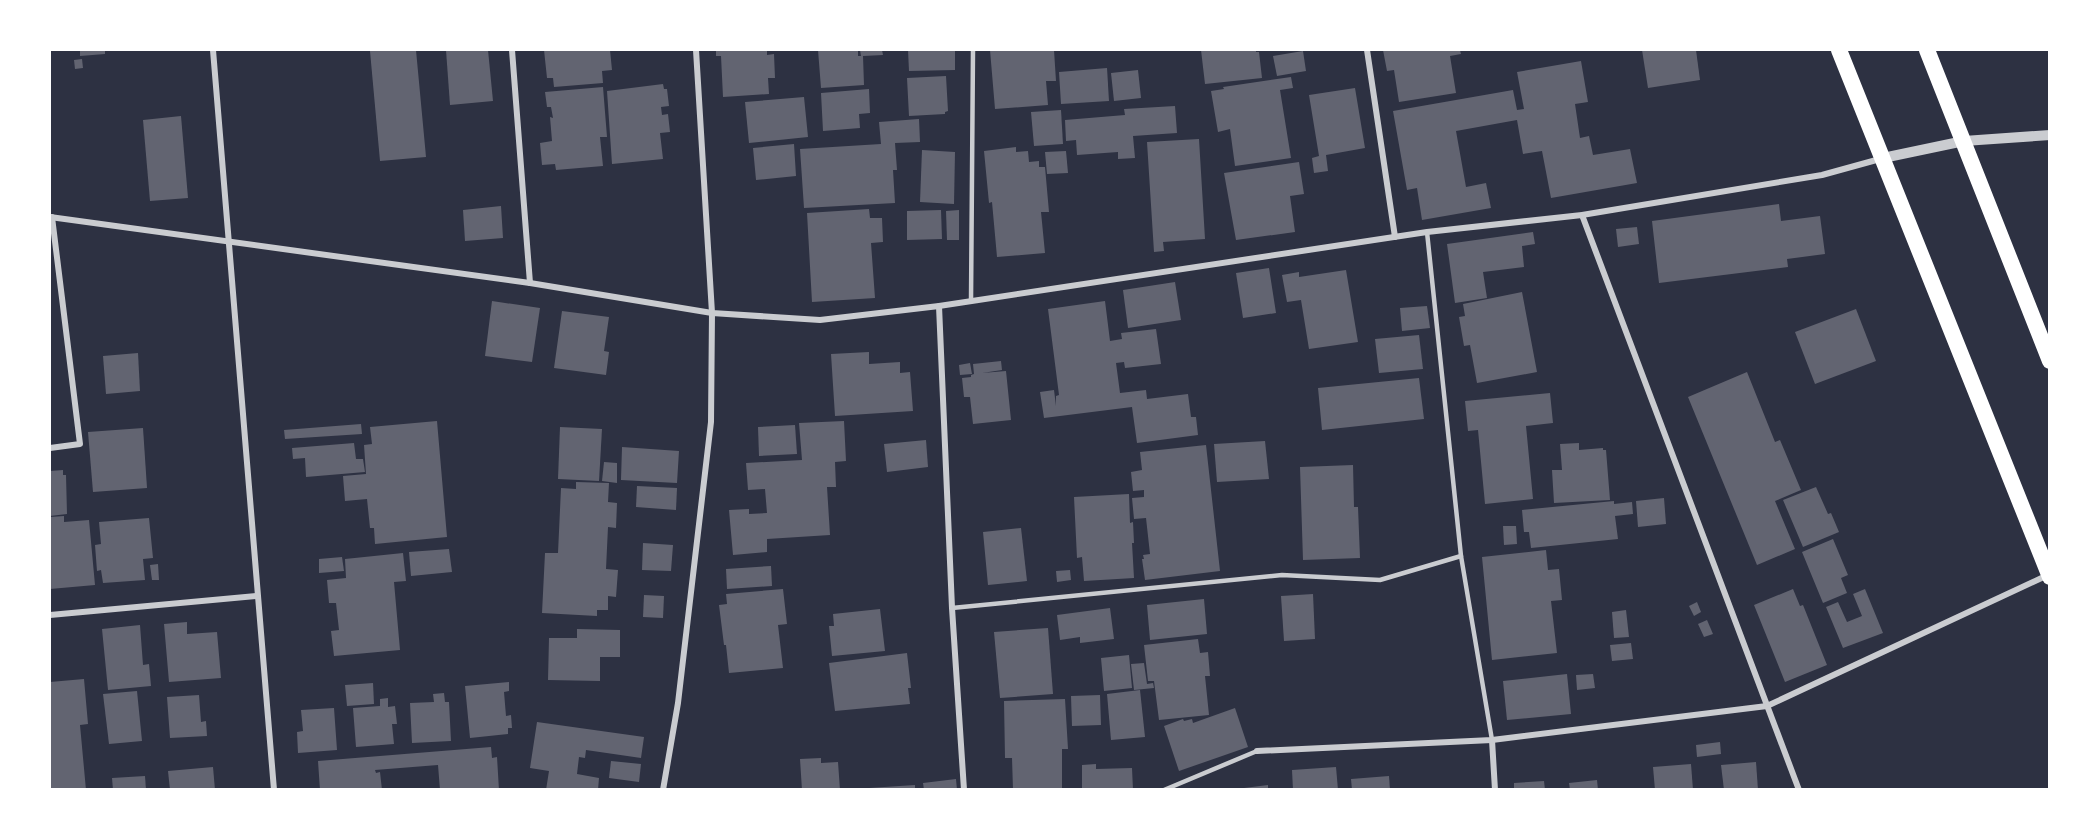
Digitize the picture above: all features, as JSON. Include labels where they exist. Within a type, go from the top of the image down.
[{"type":"highway","points":[[1839,50],[2049,576]]},
{"type":"highway","points":[[1927,50],[2049,361]]},
{"type":"street","points":[[213,50],[274,789]]},
{"type":"street","points":[[512,50],[530,283]]},
{"type":"street","points":[[663,789],[678,703],[711,422],[712,313],[696,50]]},
{"type":"street","points":[[1367,50],[1395,237]]},
{"type":"street","points":[[50,448],[80,444],[51,217],[530,283],[712,313],[820,320],[939,306],[1427,232],[1582,215],[1822,175],[1883,158],[1964,141],[2049,135]]},
{"type":"street","points":[[1582,215],[1799,789]]},
{"type":"street","points":[[939,306],[952,608],[964,789]]},
{"type":"street","points":[[1257,751],[1492,740],[1767,706],[2049,576]]},
{"type":"street","points":[[50,615],[257,596]]},
{"type":"street","points":[[1492,740],[1495,789]]},
{"type":"lane","points":[[971,301],[973,50]]},
{"type":"lane","points":[[1427,232],[1461,556],[1492,740]]},
{"type":"lane","points":[[952,608],[1282,575],[1380,580],[1461,556]]},
{"type":"lane","points":[[1164,789],[1257,751]]},
{"type":"building","points":[[80,50],[105,50],[105,54],[80,56]]},
{"type":"building","points":[[416,50],[426,157],[380,161],[370,51]]},
{"type":"building","points":[[446,50],[488,50],[493,101],[450,105]]},
{"type":"building","points":[[544,50],[610,50],[612,70],[602,71],[603,83],[554,87],[553,78],[547,78]]},
{"type":"building","points":[[716,50],[767,50],[767,55],[774,54],[775,78],[768,78],[769,94],[723,97],[721,56],[716,56]]},
{"type":"building","points":[[818,50],[858,50],[858,56],[861,56],[860,50],[882,50],[883,55],[863,56],[864,85],[821,88]]},
{"type":"building","points":[[908,50],[955,50],[955,70],[909,71]]},
{"type":"building","points":[[990,50],[1054,50],[1056,81],[1046,81],[1048,105],[995,109]]},
{"type":"building","points":[[1201,50],[1256,50],[1259,52],[1262,78],[1205,84]]},
{"type":"building","points":[[1383,50],[1460,50],[1461,54],[1450,56],[1456,93],[1399,102],[1394,70],[1387,71]]},
{"type":"building","points":[[1642,50],[1696,50],[1700,80],[1648,88]]},
{"type":"building","points":[[1303,51],[1306,71],[1277,76],[1273,56]]},
{"type":"building","points":[[82,59],[83,68],[75,69],[74,60]]},
{"type":"building","points":[[1581,61],[1588,102],[1575,104],[1580,138],[1589,136],[1593,155],[1630,149],[1637,183],[1551,198],[1542,151],[1523,154],[1517,120],[1456,131],[1466,187],[1486,183],[1491,208],[1422,220],[1417,188],[1407,190],[1393,111],[1513,90],[1517,110],[1524,109],[1517,72]]},
{"type":"building","points":[[1107,68],[1109,101],[1061,104],[1059,72]]},
{"type":"building","points":[[1138,70],[1141,98],[1114,101],[1111,73]]},
{"type":"building","points":[[946,76],[948,111],[945,114],[909,116],[907,78]]},
{"type":"building","points":[[1291,77],[1293,88],[1280,90],[1291,158],[1235,166],[1230,129],[1218,132],[1211,91],[1224,89],[1223,87]]},
{"type":"building","points":[[663,84],[664,89],[667,89],[669,106],[661,107],[662,115],[668,114],[670,132],[660,133],[663,159],[612,164],[607,91]]},
{"type":"building","points":[[603,87],[607,137],[600,137],[603,166],[556,170],[555,164],[542,165],[540,143],[552,141],[550,117],[553,118],[551,107],[547,107],[545,92]]},
{"type":"building","points":[[1355,88],[1365,148],[1326,155],[1328,171],[1314,173],[1312,158],[1319,156],[1309,95]]},
{"type":"building","points":[[869,89],[870,113],[859,114],[860,128],[823,131],[821,93]]},
{"type":"building","points":[[804,97],[808,137],[749,143],[745,102]]},
{"type":"building","points":[[1175,106],[1177,133],[1133,136],[1135,158],[1118,159],[1118,152],[1077,155],[1076,140],[1066,141],[1065,120],[1125,115],[1124,109]]},
{"type":"building","points":[[1061,110],[1063,144],[1034,146],[1031,112]]},
{"type":"building","points":[[181,116],[188,198],[150,201],[143,120]]},
{"type":"building","points":[[919,119],[920,142],[895,143],[897,170],[893,170],[895,203],[804,208],[800,149],[881,144],[879,122]]},
{"type":"building","points":[[1199,139],[1205,239],[1163,242],[1164,251],[1154,252],[1147,142]]},
{"type":"building","points":[[794,144],[796,176],[756,180],[753,148]]},
{"type":"building","points":[[1016,147],[1016,152],[1028,151],[1029,162],[1039,161],[1039,167],[1045,167],[1049,212],[1041,212],[1045,253],[997,257],[984,151]]},
{"type":"building","points":[[922,150],[955,152],[954,204],[920,202]]},
{"type":"building","points":[[1066,151],[1068,173],[1047,174],[1045,152]]},
{"type":"building","points":[[1299,162],[1304,194],[1290,196],[1295,232],[1236,240],[1224,173]]},
{"type":"building","points":[[1779,204],[1781,221],[1820,216],[1825,254],[1787,259],[1788,267],[1659,283],[1652,221]]},
{"type":"building","points":[[501,206],[503,238],[465,241],[463,210]]},
{"type":"building","points":[[869,209],[870,218],[882,218],[883,242],[871,243],[875,298],[812,302],[807,213]]},
{"type":"building","points":[[941,210],[942,239],[907,240],[907,211]]},
{"type":"building","points":[[959,210],[959,240],[947,240],[946,211]]},
{"type":"building","points":[[1637,227],[1639,244],[1618,247],[1616,229]]},
{"type":"building","points":[[1533,232],[1535,244],[1522,246],[1524,267],[1483,272],[1487,298],[1455,303],[1447,244]]},
{"type":"building","points":[[1269,268],[1276,313],[1243,318],[1236,273]]},
{"type":"building","points":[[1346,270],[1358,342],[1309,349],[1301,300],[1287,302],[1282,275],[1299,272],[1299,277]]},
{"type":"building","points":[[1175,282],[1181,320],[1128,328],[1123,290]]},
{"type":"building","points":[[1522,292],[1537,372],[1477,383],[1470,345],[1464,346],[1459,317],[1465,316],[1463,304]]},
{"type":"building","points":[[492,301],[540,308],[532,362],[485,356]]},
{"type":"building","points":[[1105,301],[1110,341],[1122,339],[1121,333],[1156,329],[1161,364],[1125,368],[1124,362],[1116,363],[1120,393],[1146,390],[1147,399],[1188,394],[1191,417],[1196,417],[1198,435],[1137,443],[1132,407],[1044,418],[1040,392],[1054,390],[1056,406],[1056,396],[1059,395],[1048,309]]},
{"type":"building","points":[[1427,306],[1430,328],[1402,331],[1400,308]]},
{"type":"building","points":[[1856,309],[1876,361],[1815,384],[1795,332]]},
{"type":"building","points":[[562,311],[609,317],[604,351],[609,352],[606,375],[554,368]]},
{"type":"building","points":[[1419,335],[1423,369],[1379,373],[1375,339]]},
{"type":"building","points":[[869,352],[869,364],[900,362],[900,373],[910,372],[913,411],[835,416],[831,354]]},
{"type":"building","points":[[138,353],[140,391],[106,394],[103,356]]},
{"type":"building","points":[[1001,361],[1002,370],[982,373],[1006,371],[1011,420],[973,424],[970,397],[964,397],[962,378],[971,377],[974,374],[973,364]]},
{"type":"building","points":[[970,363],[972,374],[960,375],[959,365]]},
{"type":"building","points":[[1747,372],[1775,442],[1780,440],[1801,490],[1775,501],[1795,549],[1757,565],[1688,397]]},
{"type":"building","points":[[1419,378],[1424,419],[1322,430],[1318,388]]},
{"type":"building","points":[[1550,393],[1553,423],[1526,426],[1533,499],[1485,504],[1478,430],[1468,431],[1465,401]]},
{"type":"building","points":[[437,421],[447,537],[375,544],[374,528],[370,528],[367,499],[345,501],[343,476],[366,474],[364,445],[372,444],[370,427]]},
{"type":"building","points":[[844,421],[846,461],[835,462],[836,487],[827,487],[830,535],[767,539],[767,552],[733,555],[729,510],[749,509],[749,514],[767,513],[765,489],[748,490],[746,463],[802,460],[799,423]]},
{"type":"building","points":[[361,424],[362,434],[285,439],[284,430]]},
{"type":"building","points":[[795,425],[797,454],[759,456],[758,427]]},
{"type":"building","points":[[560,427],[602,429],[599,481],[558,479]]},
{"type":"building","points":[[143,428],[147,488],[93,492],[88,432]]},
{"type":"building","points":[[926,440],[928,467],[887,472],[884,444]]},
{"type":"building","points":[[1265,441],[1269,479],[1217,482],[1214,444]]},
{"type":"building","points":[[354,443],[356,459],[363,459],[365,472],[306,477],[305,458],[293,459],[292,448]]},
{"type":"building","points":[[1579,443],[1579,450],[1603,448],[1606,450],[1610,500],[1554,503],[1552,470],[1562,470],[1560,444]]},
{"type":"building","points":[[1206,445],[1220,571],[1145,580],[1142,559],[1144,559],[1143,555],[1150,554],[1146,518],[1134,519],[1132,498],[1144,497],[1144,490],[1133,491],[1131,472],[1142,470],[1140,452]]},
{"type":"building","points":[[622,447],[679,451],[677,483],[621,480]]},
{"type":"building","points":[[604,462],[617,463],[617,483],[602,481]]},
{"type":"building","points":[[1353,465],[1354,507],[1358,507],[1360,558],[1303,560],[1300,467]]},
{"type":"building","points":[[63,470],[63,475],[66,475],[67,514],[50,516],[50,471]]},
{"type":"building","points":[[576,482],[609,483],[608,502],[617,503],[616,528],[608,527],[606,569],[618,570],[616,597],[608,596],[608,610],[597,610],[597,616],[542,613],[545,553],[558,553],[561,488],[576,489]]},
{"type":"building","points":[[637,486],[677,488],[676,510],[636,507]]},
{"type":"building","points":[[1816,487],[1839,532],[1803,547],[1783,500]]},
{"type":"building","points":[[1129,494],[1130,523],[1133,522],[1134,578],[1084,581],[1082,557],[1077,558],[1074,497]]},
{"type":"building","points":[[1664,498],[1666,524],[1638,527],[1636,501]]},
{"type":"building","points":[[1614,501],[1614,504],[1632,502],[1633,514],[1615,516],[1618,539],[1531,548],[1529,532],[1524,532],[1522,510]]},
{"type":"building","points":[[64,516],[64,522],[89,520],[95,585],[50,589],[50,517]]},
{"type":"building","points":[[149,518],[153,558],[143,559],[145,580],[103,583],[101,570],[97,571],[95,545],[101,544],[99,522]]},
{"type":"building","points":[[1503,526],[1516,526],[1517,544],[1504,545]]},
{"type":"building","points":[[1021,528],[1027,581],[988,585],[983,532]]},
{"type":"building","points":[[1833,539],[1848,575],[1841,578],[1847,593],[1823,603],[1802,552]]},
{"type":"building","points":[[643,543],[673,545],[671,571],[642,570]]},
{"type":"building","points":[[449,549],[452,572],[411,576],[409,552]]},
{"type":"building","points":[[1546,550],[1548,570],[1559,569],[1562,600],[1551,601],[1557,653],[1492,660],[1482,557]]},
{"type":"building","points":[[403,553],[406,581],[394,582],[400,650],[334,656],[331,631],[339,630],[336,603],[329,603],[327,580],[346,578],[345,559]]},
{"type":"building","points":[[342,557],[344,571],[319,573],[319,559]]},
{"type":"building","points":[[158,564],[159,580],[152,580],[150,565]]},
{"type":"building","points":[[771,566],[772,586],[727,589],[726,569]]},
{"type":"building","points":[[1070,570],[1071,580],[1057,582],[1056,571]]},
{"type":"building","points":[[783,589],[787,624],[778,625],[783,668],[729,673],[719,605],[727,604],[726,594]]},
{"type":"building","points":[[1793,589],[1800,606],[1803,605],[1827,665],[1785,682],[1754,605]]},
{"type":"building","points":[[1865,589],[1883,633],[1843,648],[1826,607],[1838,602],[1847,622],[1862,616],[1853,594]]},
{"type":"building","points":[[1313,594],[1315,639],[1284,641],[1281,596]]},
{"type":"building","points":[[644,595],[664,596],[663,618],[643,617]]},
{"type":"building","points":[[1204,599],[1207,634],[1150,640],[1147,605]]},
{"type":"building","points":[[1697,602],[1701,612],[1694,616],[1689,606]]},
{"type":"building","points":[[1110,608],[1114,639],[1080,643],[1080,637],[1060,640],[1057,615]]},
{"type":"building","points":[[880,609],[885,651],[832,656],[829,626],[834,626],[833,614]]},
{"type":"building","points":[[1626,610],[1629,637],[1614,638],[1612,612]]},
{"type":"building","points":[[1707,620],[1713,634],[1704,637],[1698,624]]},
{"type":"building","points":[[187,622],[187,634],[217,632],[221,678],[169,682],[164,624]]},
{"type":"building","points":[[140,625],[143,665],[149,664],[151,686],[108,690],[102,629]]},
{"type":"building","points":[[1048,628],[1053,694],[1000,698],[994,632]]},
{"type":"building","points":[[577,629],[620,630],[620,657],[600,657],[600,681],[548,680],[549,638],[577,638]]},
{"type":"building","points":[[1198,639],[1200,653],[1208,652],[1210,676],[1205,676],[1209,715],[1159,720],[1154,681],[1148,681],[1144,645]]},
{"type":"building","points":[[1631,643],[1633,659],[1612,661],[1610,645]]},
{"type":"building","points":[[907,653],[911,688],[908,688],[910,704],[835,711],[829,663]]},
{"type":"building","points":[[1129,655],[1132,688],[1104,691],[1101,658]]},
{"type":"building","points":[[1144,663],[1147,684],[1153,683],[1154,688],[1134,690],[1131,664]]},
{"type":"building","points":[[1567,674],[1571,714],[1507,720],[1503,681]]},
{"type":"building","points":[[1593,674],[1595,688],[1577,690],[1576,675]]},
{"type":"building","points":[[84,679],[88,724],[80,725],[86,790],[50,790],[50,682]]},
{"type":"building","points":[[509,682],[509,691],[504,692],[506,716],[511,715],[512,728],[508,728],[508,734],[470,738],[465,686]]},
{"type":"building","points":[[373,683],[374,704],[347,706],[345,685]]},
{"type":"building","points":[[1140,690],[1145,737],[1111,740],[1107,694]]},
{"type":"building","points":[[137,691],[142,741],[109,744],[103,694]]},
{"type":"building","points":[[444,693],[445,702],[449,702],[451,741],[412,743],[410,703],[434,702],[433,694]]},
{"type":"building","points":[[199,695],[201,722],[206,721],[207,736],[170,738],[167,697]]},
{"type":"building","points":[[1100,695],[1101,725],[1072,726],[1071,696]]},
{"type":"building","points":[[388,698],[388,707],[395,706],[397,724],[392,724],[394,744],[356,747],[353,708],[380,706],[380,699]]},
{"type":"building","points":[[1065,699],[1068,749],[1062,749],[1062,790],[1013,790],[1012,758],[1005,758],[1004,701]]},
{"type":"building","points":[[334,708],[337,750],[298,753],[297,732],[303,731],[301,710]]},
{"type":"building","points":[[1235,708],[1248,747],[1179,771],[1164,726],[1183,719],[1184,721],[1192,719],[1193,723]]},
{"type":"building","points":[[537,722],[644,737],[641,758],[586,750],[585,758],[579,757],[577,774],[599,778],[598,790],[546,790],[549,771],[530,768]]},
{"type":"building","points":[[1720,742],[1721,754],[1697,757],[1696,745]]},
{"type":"building","points":[[491,747],[492,758],[497,757],[499,790],[440,790],[438,765],[375,770],[376,773],[380,772],[382,790],[320,790],[318,761]]},
{"type":"building","points":[[821,758],[821,763],[838,762],[840,790],[802,790],[800,759]]},
{"type":"building","points":[[611,761],[641,764],[639,782],[609,778]]},
{"type":"building","points":[[1756,762],[1758,790],[1724,790],[1721,765]]},
{"type":"building","points":[[1096,764],[1096,769],[1132,768],[1133,790],[1082,790],[1082,765]]},
{"type":"building","points":[[1691,764],[1693,790],[1655,790],[1653,767]]},
{"type":"building","points":[[213,767],[215,790],[170,790],[168,771]]},
{"type":"building","points":[[1336,767],[1338,790],[1293,790],[1292,770]]},
{"type":"building","points":[[145,776],[146,790],[113,790],[112,778]]},
{"type":"building","points":[[1389,776],[1390,790],[1352,790],[1351,779]]},
{"type":"building","points":[[956,779],[957,790],[924,790],[923,783]]},
{"type":"building","points":[[1597,780],[1598,790],[1570,790],[1569,783]]},
{"type":"building","points":[[1544,781],[1545,790],[1514,790],[1514,783]]},
{"type":"building","points":[[915,785],[915,790],[869,790],[869,788]]},
{"type":"building","points":[[1268,785],[1268,790],[1244,790],[1244,788]]}]
